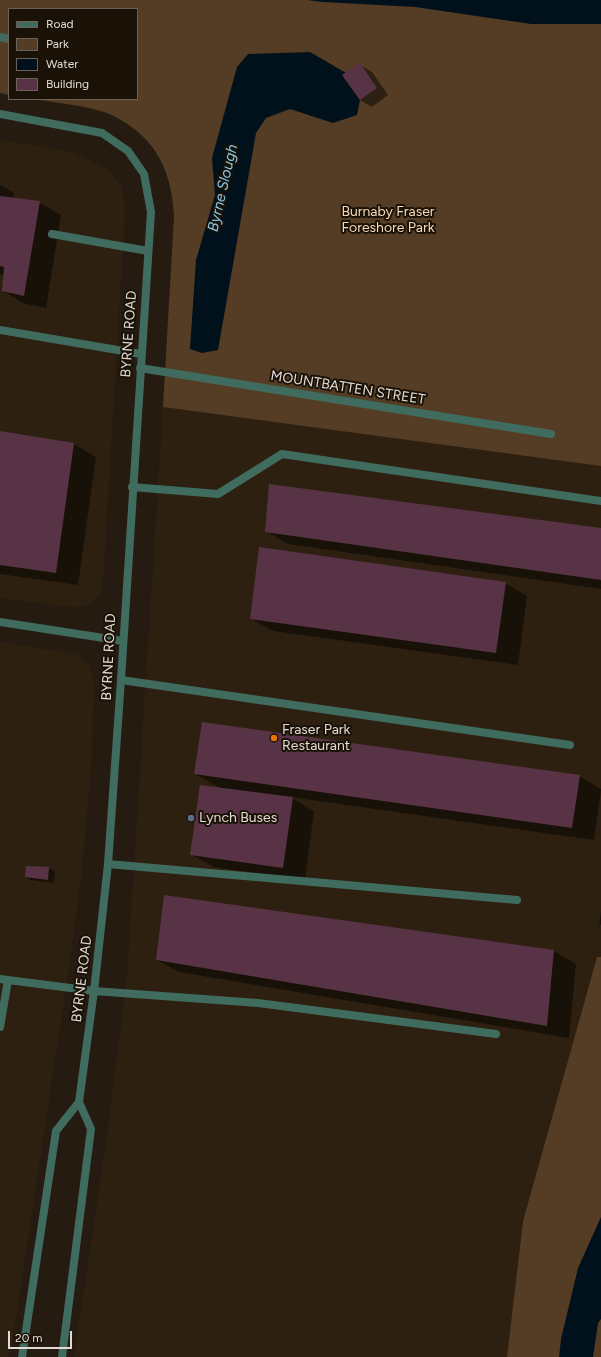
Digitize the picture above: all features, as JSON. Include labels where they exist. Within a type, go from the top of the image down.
[{"type":"street","name":"BYRNE ROAD","points":[[0,114],[102,133],[128,151],[144,174],[151,212],[108,864],[94,991],[79,1102]]},
{"type":"street","points":[[52,234],[148,251]]},
{"type":"street","points":[[0,330],[141,354]]},
{"type":"street","name":"MOUNTBATTEN STREET","points":[[140,368],[551,434]]},
{"type":"street","points":[[132,487],[218,494],[282,454],[601,501]]},
{"type":"street","points":[[0,622],[123,641]]},
{"type":"street","points":[[121,680],[570,745]]},
{"type":"street","points":[[108,864],[517,900]]},
{"type":"street","points":[[0,1027],[4,979],[94,991],[258,1003],[496,1034]]},
{"type":"street","points":[[22,1357],[56,1131],[79,1102],[91,1129],[62,1357]]},
{"type":"shaded area","points":[[0,140],[73,152],[110,170],[122,189],[124,199],[125,210],[103,582],[100,592],[96,598],[85,606],[67,607],[0,598]]},
{"type":"shaded area","points":[[163,407],[601,464],[601,957],[597,957],[523,1221],[507,1357],[74,1357],[106,1143],[127,978]]},
{"type":"shaded area","points":[[0,642],[76,654],[89,665],[94,681],[91,771],[82,869],[71,954],[12,1345],[8,1357],[0,1357]]},
{"type":"green space","name":"Burnaby Fraser Foreshore Park","points":[[0,0],[308,0],[324,2],[340,0],[601,0],[601,466],[163,407],[174,216],[173,202],[167,175],[156,152],[148,141],[126,123],[104,112],[69,104],[41,100],[138,100],[138,8],[8,8],[8,95],[0,93]]},
{"type":"green space","points":[[597,957],[601,957],[601,1357],[507,1357],[523,1221]]},
{"type":"water","points":[[308,0],[601,0],[601,24],[531,24],[415,7]]},
{"type":"water","name":"Byrne Slough","points":[[310,52],[346,73],[343,76],[360,100],[357,115],[333,123],[290,109],[266,118],[256,133],[218,350],[202,353],[190,349],[196,260],[215,195],[212,158],[237,67],[248,54]]},
{"type":"water","points":[[601,1217],[601,1319],[598,1323],[593,1357],[559,1357],[561,1339],[578,1268]]},
{"type":"building","points":[[360,63],[377,88],[360,100],[342,75]]},
{"type":"building","points":[[0,196],[40,201],[24,296],[2,291],[4,267],[0,266]]},
{"type":"building","points":[[0,431],[74,443],[56,573],[0,565]]},
{"type":"building","points":[[269,484],[601,528],[601,580],[265,532]]},
{"type":"building","points":[[259,547],[506,582],[496,653],[250,619]]},
{"type":"building","points":[[202,722],[580,775],[572,828],[194,774]]},
{"type":"building","points":[[200,785],[293,797],[283,868],[190,855]]},
{"type":"building","points":[[26,866],[49,867],[48,880],[25,877]]},
{"type":"building","points":[[164,895],[554,950],[547,1026],[156,960]]},
{"type":"place","name":"Fraser Park Restaurant","points":[[274,738]]},
{"type":"place","name":"Lynch Buses","points":[[191,818]]}]
